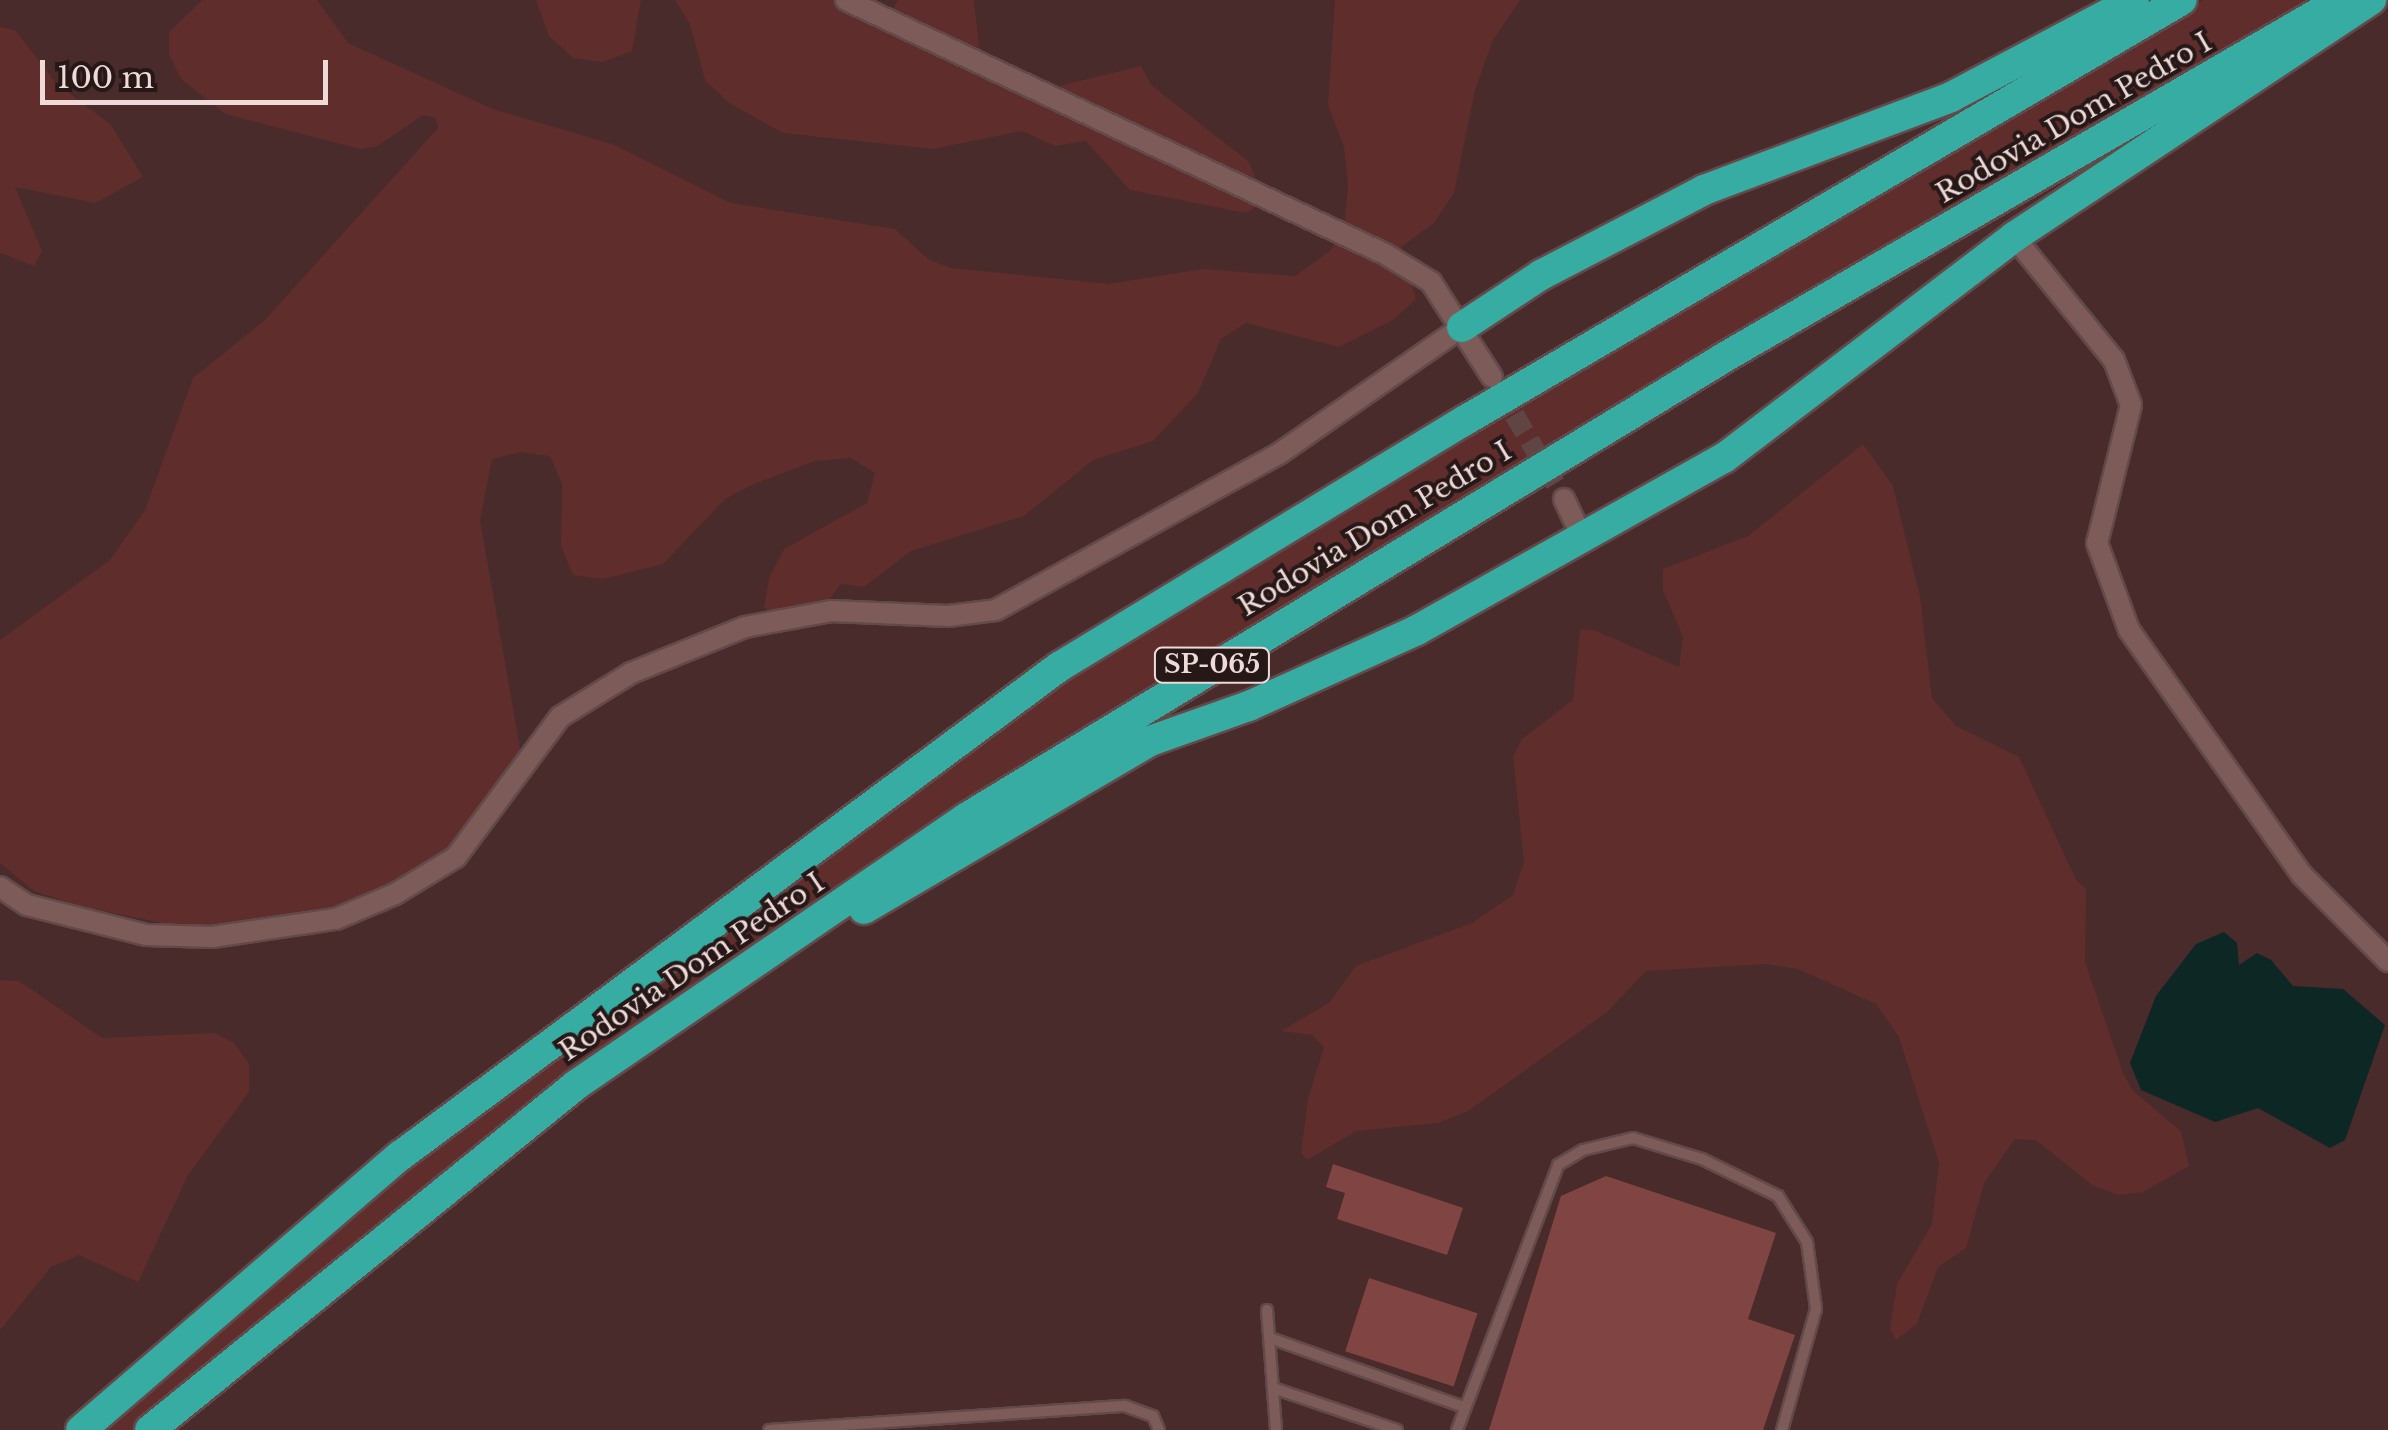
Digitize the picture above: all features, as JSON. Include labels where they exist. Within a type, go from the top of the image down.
[{"type":"highway","points":[[1462,327],[1556,267],[1704,190],[1951,97],[2134,0]]},
{"type":"highway","name":"Rodovia Dom Pedro I","points":[[82,1430],[431,1132],[1060,668],[1464,421],[2182,0]]},
{"type":"highway","name":"Rodovia Dom Pedro I","points":[[150,1430],[576,1085],[966,818],[1162,694],[1725,357],[2341,0]]},
{"type":"highway","points":[[576,1085],[1150,741],[1249,706],[1417,630],[1724,458],[2014,237],[2371,0]]},
{"type":"street","points":[[846,0],[910,36],[1098,114],[1385,254],[1432,282],[1492,377]]},
{"type":"street","points":[[2014,237],[2114,360],[2131,404],[2096,544],[2129,630],[2302,874],[2388,960]]},
{"type":"street","points":[[0,887],[27,906],[146,935],[212,937],[336,918],[394,894],[456,857],[560,717],[631,673],[745,627],[831,611],[948,616],[996,610],[1280,453],[1462,327]]},
{"type":"street","points":[[1564,499],[1582,537]]},
{"type":"lane","points":[[1457,1430],[1558,1164],[1584,1150],[1634,1138],[1702,1158],[1778,1196],[1807,1242],[1816,1309],[1782,1430]]},
{"type":"lane","points":[[1267,1310],[1276,1430]]},
{"type":"lane","points":[[1270,1338],[1464,1407]]},
{"type":"lane","points":[[1273,1388],[1397,1430]]},
{"type":"lane","points":[[769,1430],[1125,1406],[1154,1416],[1160,1430]]},
{"type":"shaded area","points":[[202,0],[317,0],[348,43],[493,109],[615,145],[731,203],[895,229],[928,259],[951,268],[1108,284],[1203,269],[1295,276],[1331,250],[1344,226],[1348,187],[1344,147],[1328,105],[1335,0],[1520,0],[1493,40],[1475,90],[1454,193],[1434,223],[1401,247],[1416,299],[1393,320],[1339,347],[1246,323],[1221,339],[1198,393],[1153,441],[1093,460],[1024,516],[911,551],[864,587],[841,584],[818,614],[790,623],[764,608],[769,578],[784,549],[867,503],[875,473],[851,458],[815,461],[754,484],[725,499],[663,564],[603,579],[573,575],[561,546],[562,484],[550,456],[520,452],[492,459],[480,520],[525,777],[460,864],[388,912],[312,936],[207,932],[79,906],[34,891],[0,863],[0,640],[110,560],[145,510],[193,378],[264,321],[438,128],[436,118],[423,115],[378,146],[360,149],[225,114],[181,79],[169,55],[169,32]]},
{"type":"shaded area","points":[[536,0],[641,0],[632,51],[603,62],[573,58],[549,36]]},
{"type":"shaded area","points":[[675,0],[846,0],[881,30],[898,0],[974,0],[979,48],[995,73],[1059,86],[1141,66],[1151,85],[1249,162],[1265,203],[1245,213],[1130,190],[1086,141],[1055,146],[1022,131],[933,149],[783,133],[729,103],[705,80],[690,24]]},
{"type":"shaded area","points":[[2203,0],[2314,0],[1056,745],[888,856],[136,1430],[99,1430],[414,1161],[1083,668],[1638,331]]},
{"type":"shaded area","points":[[0,27],[15,30],[56,83],[111,125],[143,177],[95,203],[15,187],[42,251],[34,266],[0,253]]},
{"type":"shaded area","points":[[1863,444],[1893,486],[1920,597],[1932,698],[1956,726],[2019,757],[2076,880],[2086,889],[2085,962],[2123,1073],[2133,1091],[2181,1131],[2189,1166],[2143,1192],[2118,1195],[2092,1185],[2036,1140],[2015,1139],[1984,1183],[1966,1248],[1938,1267],[1917,1324],[1896,1340],[1890,1329],[1897,1284],[1932,1224],[1939,1163],[1899,1037],[1876,1004],[1798,969],[1766,964],[1646,971],[1607,1012],[1468,1111],[1438,1123],[1356,1131],[1307,1160],[1301,1153],[1308,1099],[1324,1047],[1312,1035],[1281,1031],[1329,1003],[1356,966],[1472,923],[1513,895],[1524,862],[1513,756],[1522,739],[1573,700],[1580,630],[1594,630],[1679,667],[1683,637],[1663,590],[1663,569],[1748,536]]},
{"type":"shaded area","points":[[0,980],[19,981],[102,1038],[215,1033],[234,1043],[249,1064],[249,1092],[188,1175],[138,1282],[79,1255],[51,1267],[0,1330]]},
{"type":"water","points":[[2224,932],[2237,943],[2239,965],[2257,953],[2271,960],[2293,986],[2343,989],[2385,1025],[2345,1140],[2330,1148],[2258,1108],[2215,1122],[2141,1090],[2130,1063],[2156,996],[2196,944]]},
{"type":"building","points":[[1333,1164],[1463,1208],[1447,1255],[1337,1219],[1345,1193],[1326,1187]]},
{"type":"building","points":[[1606,1176],[1776,1233],[1748,1319],[1795,1335],[1763,1430],[1489,1430],[1561,1196]]},
{"type":"building","points":[[1369,1278],[1477,1313],[1454,1386],[1345,1351]]},
{"type":"tunnel","points":[[1499,389],[1564,499]]}]
